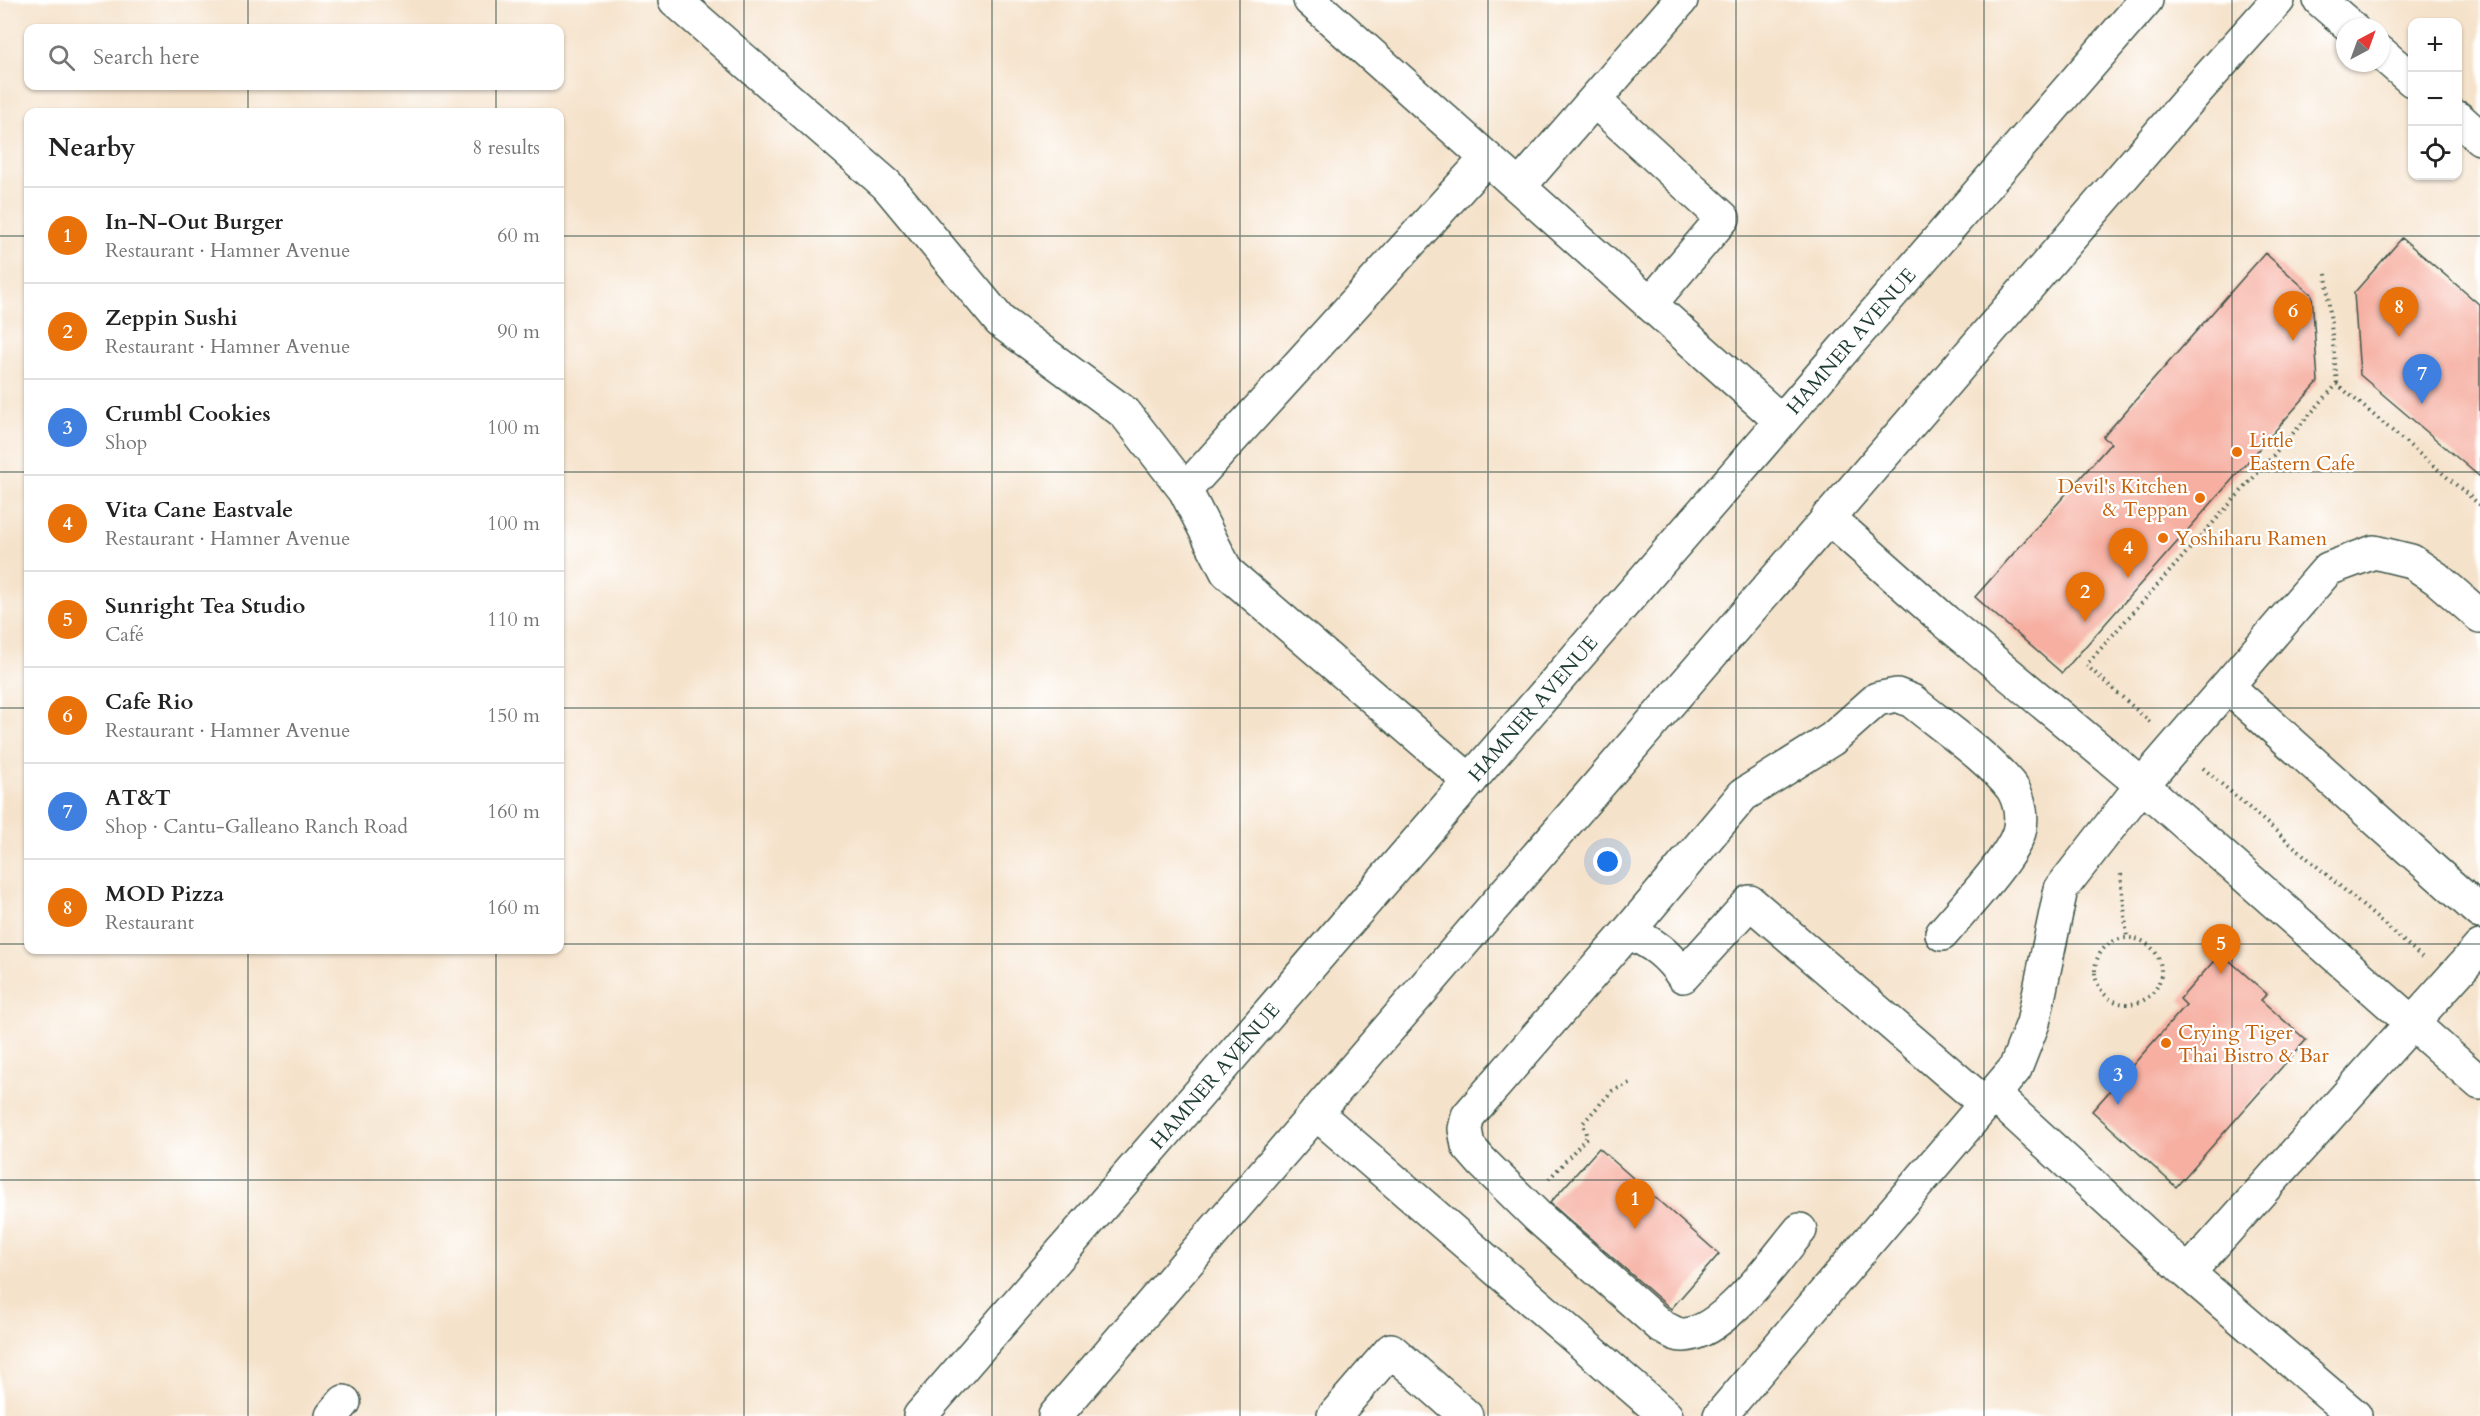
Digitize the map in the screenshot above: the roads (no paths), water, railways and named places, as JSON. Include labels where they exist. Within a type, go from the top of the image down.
[{"type":"main road","points":[[675,0],[887,185],[1000,321],[1125,413],[1185,490],[1227,572],[1470,781]]},
{"type":"main road","points":[[1310,0],[1781,422]]},
{"type":"main road","points":[[1519,187],[1681,0]]},
{"type":"main road","name":"HAMNER AVENUE","points":[[920,1416],[2146,0]]},
{"type":"main road","points":[[1054,1416],[1828,517],[2199,88],[2278,0]]},
{"type":"main road","points":[[2320,0],[2341,18]]},
{"type":"main road","points":[[2390,61],[2408,77]]},
{"type":"main road","points":[[1595,101],[1723,218],[1650,304]]},
{"type":"main road","points":[[2462,122],[2480,138]]},
{"type":"main road","points":[[1185,490],[1487,158]]},
{"type":"main road","points":[[1828,517],[1946,621],[2142,785],[2480,1083]]},
{"type":"main road","points":[[1720,1416],[2015,1069],[2033,1023],[2061,890],[2142,785],[2328,569],[2374,552],[2411,561],[2436,578],[2480,616]]},
{"type":"main road","points":[[2227,686],[2480,912]]},
{"type":"main road","points":[[1800,1230],[1728,1311],[1698,1333],[1681,1336],[1662,1327],[1526,1206],[1468,1146],[1466,1129],[1468,1116],[1743,795],[1832,738],[1877,699],[1897,695],[1912,701],[1994,770],[2013,790],[2021,811],[2019,833],[2003,858],[1942,934]]},
{"type":"main road","points":[[1628,932],[1649,941],[1669,956],[1683,976],[1750,902],[1989,1098],[2355,1416]]},
{"type":"main road","points":[[2188,1273],[2480,947]]},
{"type":"main road","points":[[1316,1113],[1666,1416]]},
{"type":"main road","points":[[1334,1416],[1391,1350],[1466,1416]]},
{"type":"place","name":"MOD Pizza","points":[[2399,337]]},
{"type":"place","name":"Cafe Rio","points":[[2293,341]]},
{"type":"place","name":"AT&T","points":[[2422,404]]},
{"type":"place","name":"Little Eastern Cafe","points":[[2237,452]]},
{"type":"place","name":"Devil's Kitchen & Teppan","points":[[2200,498]]},
{"type":"place","name":"Yoshiharu Ramen","points":[[2163,538]]},
{"type":"place","name":"Vita Cane Eastvale","points":[[2128,578]]},
{"type":"place","name":"Zeppin Sushi","points":[[2085,622]]},
{"type":"place","name":"Sunright Tea Studio","points":[[2221,974]]},
{"type":"place","name":"Crying Tiger Thai Bistro & Bar","points":[[2166,1043]]},
{"type":"place","name":"Crumbl Cookies","points":[[2118,1105]]},
{"type":"place","name":"In-N-Out Burger","points":[[1635,1229]]}]
